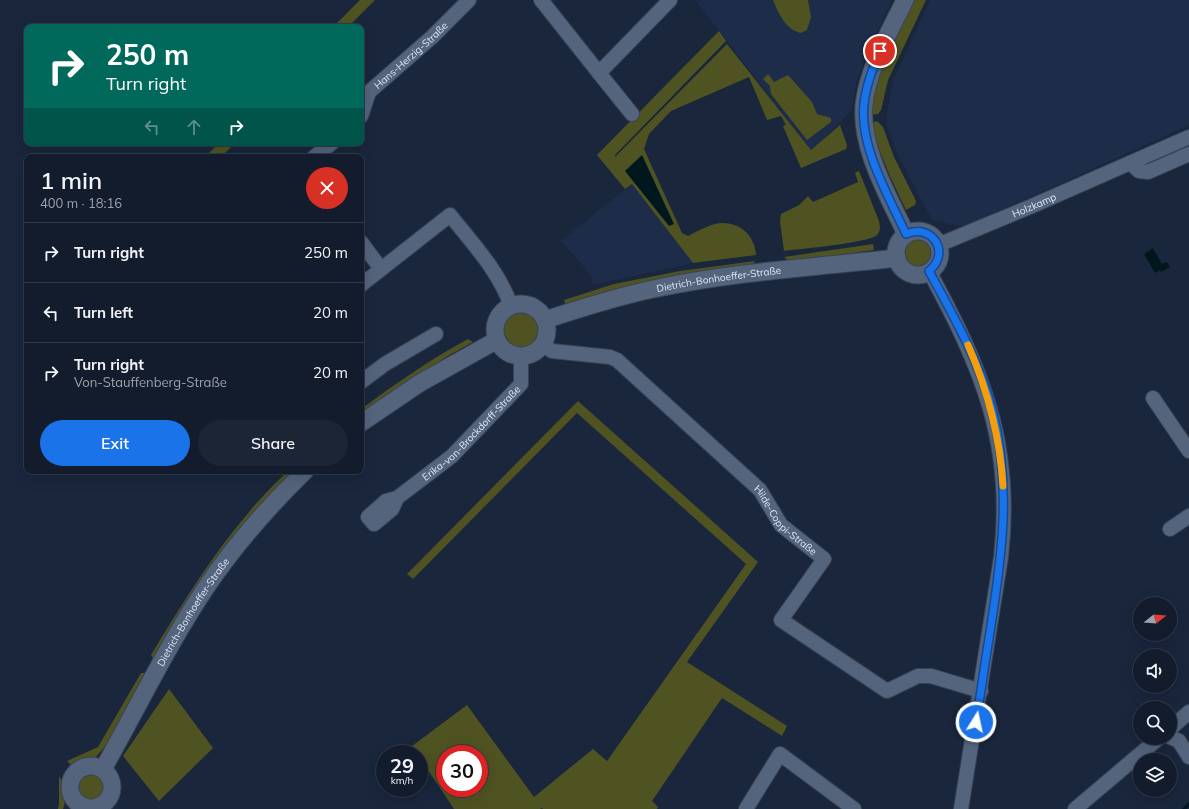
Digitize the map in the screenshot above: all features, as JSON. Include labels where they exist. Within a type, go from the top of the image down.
[{"type":"street","name":"Hans-Herzig-Straße","points":[[364,108],[370,92],[432,37],[469,0]]},
{"type":"street","points":[[541,0],[632,114]]},
{"type":"street","points":[[599,73],[670,0]]},
{"type":"street","points":[[905,0],[874,66],[866,93],[864,111],[866,135],[872,156],[906,234]]},
{"type":"street","name":"Holzkamp","points":[[938,245],[1189,137]]},
{"type":"street","points":[[318,154],[328,146]]},
{"type":"street","points":[[1130,163],[1139,171],[1148,172],[1189,154]]},
{"type":"street","points":[[364,283],[450,215],[496,274],[504,287],[511,306]]},
{"type":"street","points":[[919,231],[925,232],[930,235],[938,245],[939,251],[937,263],[929,271],[916,275],[909,273],[903,269],[897,258],[898,244],[906,234],[919,231]]},
{"type":"street","points":[[364,246],[381,269]]},
{"type":"street","name":"Dietrich-Bonhoeffer-Straße","points":[[545,320],[620,297],[688,282],[785,269],[897,258]]},
{"type":"street","points":[[929,271],[959,328],[980,374],[994,418],[1001,455],[1004,534],[981,691],[961,809]]},
{"type":"street","points":[[520,304],[528,305],[535,308],[545,320],[546,337],[543,345],[529,355],[521,356],[507,352],[497,340],[495,326],[497,319],[501,313],[511,306],[520,304]]},
{"type":"street","points":[[364,380],[385,364],[436,334]]},
{"type":"street","points":[[364,421],[420,382],[497,340]]},
{"type":"street","name":"Hilde-Coppi-Straße","points":[[543,345],[552,351],[610,357],[617,360],[760,490],[781,525],[824,559],[781,620],[887,691],[918,676],[937,678],[981,691]]},
{"type":"street","name":"Erika-von-Brockdorff-Straße","points":[[397,498],[452,456],[521,384],[521,356]]},
{"type":"street","points":[[1153,398],[1189,451]]},
{"type":"street","name":"Dietrich-Bonhoeffer-Straße","points":[[103,769],[175,639],[205,589],[251,528],[302,474]]},
{"type":"street","points":[[1170,529],[1189,516]]},
{"type":"street","points":[[1177,723],[1189,712]]},
{"type":"street","points":[[1177,740],[1189,757]]},
{"type":"street","points":[[1075,809],[1151,745]]},
{"type":"street","points":[[746,809],[780,754],[854,809]]},
{"type":"street","points":[[87,766],[96,766],[103,769],[112,781],[112,791],[109,799],[96,807],[78,806],[72,796],[70,786],[73,776],[79,769],[87,766]]},
{"type":"shaded area","points":[[695,0],[892,0],[867,53],[856,83],[852,110],[812,151]]},
{"type":"shaded area","points":[[930,0],[1189,0],[1189,125],[964,227],[932,220],[896,151],[887,124],[887,113],[893,81]]},
{"type":"shaded area","points":[[642,155],[674,224],[669,226],[625,171]]},
{"type":"shaded area","points":[[632,184],[693,263],[593,285],[591,275],[561,241]]},
{"type":"shaded area","points":[[1153,248],[1162,264],[1167,262],[1170,267],[1161,272],[1160,270],[1155,273],[1144,254]]},
{"type":"green space","points":[[360,0],[375,0],[351,24],[336,24]]},
{"type":"green space","points":[[773,0],[808,0],[811,17],[807,30],[801,33],[787,25],[777,10]]},
{"type":"green space","points":[[913,0],[926,0],[888,80],[881,110],[878,114],[870,115],[871,101],[880,71]]},
{"type":"green space","points":[[719,31],[726,41],[615,155],[615,157],[727,44],[811,150],[840,125],[847,145],[846,149],[801,168],[783,126],[786,125],[781,116],[767,120],[749,77],[671,111],[649,134],[644,149],[682,233],[688,236],[718,223],[736,225],[746,232],[755,248],[756,255],[693,263],[632,184],[625,189],[597,155]]},
{"type":"green space","points":[[768,74],[774,82],[788,75],[812,102],[817,114],[831,118],[831,122],[807,140],[771,94],[770,86],[763,79]]},
{"type":"green space","points":[[877,121],[883,127],[894,157],[916,201],[915,205],[906,210],[886,167],[874,134],[871,123]]},
{"type":"green space","points":[[216,146],[232,146],[224,154],[208,154]]},
{"type":"green space","points":[[859,171],[879,221],[880,230],[877,235],[861,241],[784,251],[780,222],[781,214],[799,205],[808,196],[813,202],[858,182],[855,173]]},
{"type":"green space","points":[[918,240],[927,244],[931,253],[927,262],[918,266],[909,262],[905,253],[909,244]]},
{"type":"green space","points":[[873,244],[874,250],[790,262],[784,257]]},
{"type":"green space","points":[[755,261],[751,267],[615,291],[565,304],[564,300],[614,284],[680,271]]},
{"type":"green space","points":[[524,313],[531,315],[536,320],[538,330],[536,340],[531,345],[518,347],[511,345],[506,340],[504,327],[506,320],[511,315]]},
{"type":"green space","points":[[468,339],[473,342],[446,357],[364,414],[364,407],[427,363]]},
{"type":"green space","points":[[578,401],[758,562],[687,662],[787,726],[782,736],[722,698],[652,801],[658,807],[657,809],[454,809],[446,797],[488,797],[488,745],[436,745],[436,782],[428,770],[428,745],[413,745],[467,705],[534,797],[593,749],[607,761],[746,564],[577,413],[413,579],[407,574]]},
{"type":"green space","points":[[285,474],[293,474],[154,660],[151,655],[213,558],[248,513]]},
{"type":"green space","points":[[141,673],[145,673],[146,676],[107,744],[96,757],[72,766],[67,761],[98,747]]},
{"type":"green space","points":[[169,689],[213,748],[159,801],[123,756]]},
{"type":"green space","points":[[92,774],[101,778],[105,787],[101,796],[92,800],[83,796],[79,787],[83,778]]},
{"type":"green space","points":[[59,776],[65,792],[63,809],[58,809]]},
{"type":"waterway","points":[[1184,809],[1189,804]]},
{"type":"slow traffic","points":[[968,345],[982,380],[994,418],[1001,455],[1003,486]]},
{"type":"route","points":[[880,51],[871,74],[864,103],[864,118],[868,143],[882,183],[906,234],[919,231],[925,232],[935,240],[938,245],[939,257],[937,263],[934,268],[929,271],[967,344],[980,374],[994,418],[1001,455],[1004,534],[976,722]]}]
